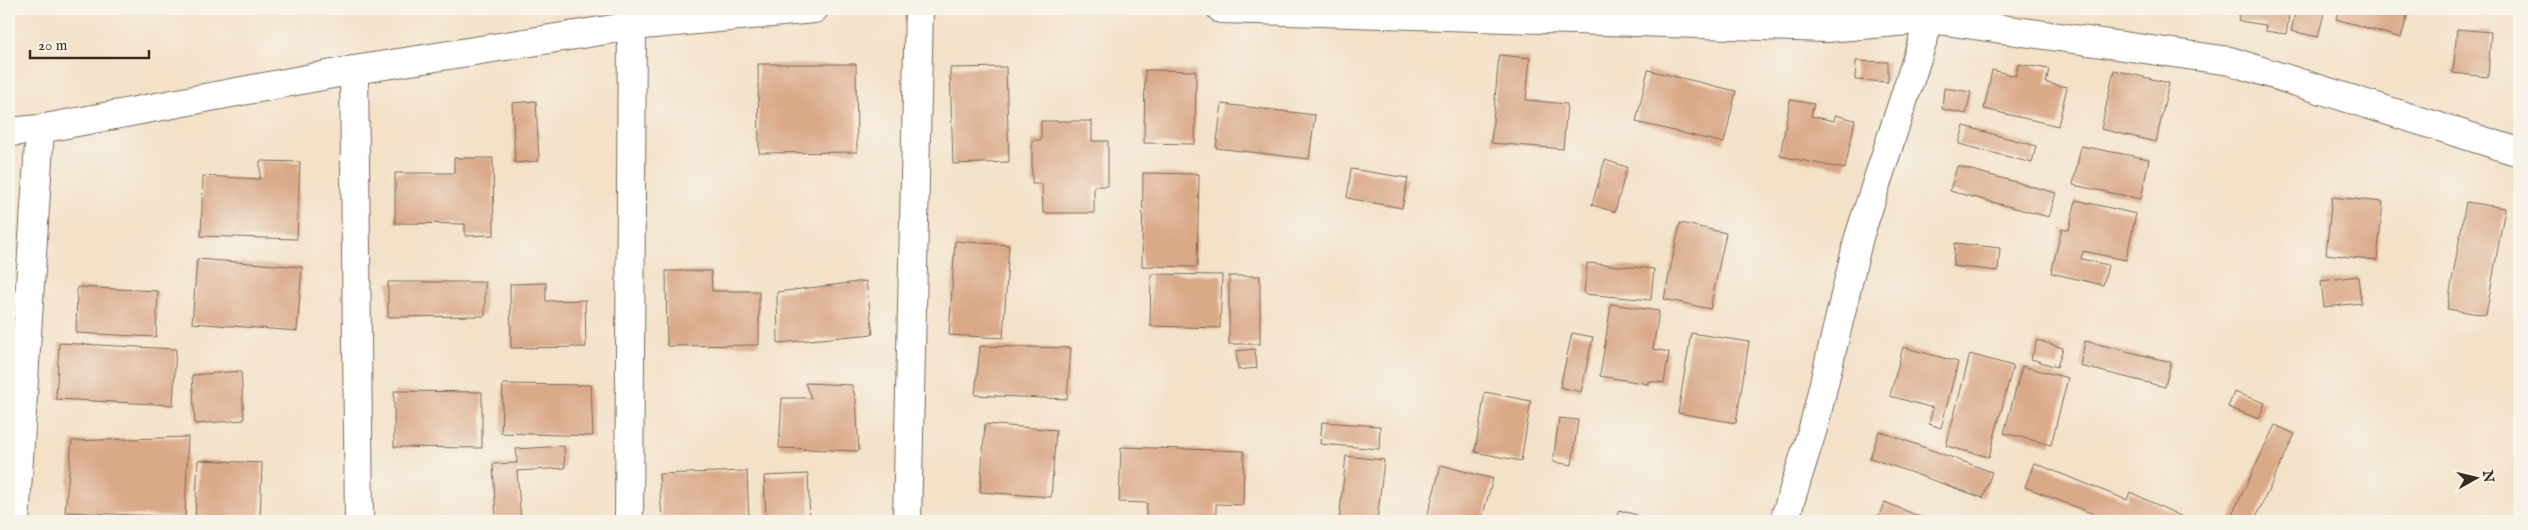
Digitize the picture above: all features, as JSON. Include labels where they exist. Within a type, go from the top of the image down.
[{"type":"street","points":[[9,132],[40,130],[354,70],[632,26],[814,9]]},
{"type":"street","points":[[906,521],[919,9]]},
{"type":"street","points":[[1221,9],[1827,28],[1932,14],[2230,61],[2519,152]]},
{"type":"street","points":[[1784,521],[1814,425],[1859,237],[1932,14]]},
{"type":"street","points":[[629,521],[632,26]]},
{"type":"street","points":[[354,70],[359,521]]},
{"type":"street","points":[[15,521],[40,130]]},
{"type":"building","points":[[2240,9],[2290,9],[2286,34],[2265,31],[2266,25],[2238,21]]},
{"type":"building","points":[[2296,9],[2325,9],[2318,37],[2291,31]]},
{"type":"building","points":[[2339,9],[2409,9],[2401,38],[2336,19]]},
{"type":"building","points":[[2457,29],[2491,32],[2488,77],[2453,73]]},
{"type":"building","points":[[1499,55],[1530,58],[1526,100],[1567,104],[1563,149],[1491,143]]},
{"type":"building","points":[[1856,61],[1888,62],[1888,82],[1855,80]]},
{"type":"building","points":[[758,64],[856,64],[857,152],[759,153]]},
{"type":"building","points":[[2018,64],[2049,69],[2046,83],[2067,87],[2058,126],[1984,109],[1992,70],[2016,76]]},
{"type":"building","points":[[1006,67],[1009,162],[953,164],[950,68]]},
{"type":"building","points":[[1145,70],[1196,71],[1195,144],[1144,143]]},
{"type":"building","points":[[1648,70],[1736,91],[1724,143],[1636,122]]},
{"type":"building","points":[[2114,70],[2169,83],[2156,142],[2101,129]]},
{"type":"building","points":[[1944,88],[1971,92],[1966,114],[1942,109]]},
{"type":"building","points":[[1790,100],[1814,104],[1811,116],[1834,121],[1835,115],[1855,120],[1845,169],[1780,156]]},
{"type":"building","points":[[536,101],[539,161],[515,163],[512,103]]},
{"type":"building","points":[[1222,104],[1315,115],[1309,159],[1216,148]]},
{"type":"building","points":[[1041,121],[1092,121],[1092,141],[1108,141],[1108,186],[1094,186],[1094,213],[1043,213],[1042,184],[1032,184],[1032,140],[1041,140]]},
{"type":"building","points":[[1964,126],[2036,146],[2032,163],[1959,144]]},
{"type":"building","points":[[2081,146],[2149,159],[2141,199],[2073,185]]},
{"type":"building","points":[[454,158],[493,158],[494,235],[465,236],[465,224],[395,223],[395,173],[454,173]]},
{"type":"building","points":[[1605,160],[1627,167],[1615,212],[1592,205]]},
{"type":"building","points":[[260,161],[300,162],[297,239],[201,236],[203,176],[260,179]]},
{"type":"building","points":[[1957,166],[2056,193],[2049,217],[1950,191]]},
{"type":"building","points":[[1351,169],[1408,178],[1402,208],[1347,198]]},
{"type":"building","points":[[1143,173],[1199,174],[1197,267],[1142,266]]},
{"type":"building","points":[[2332,197],[2383,202],[2377,260],[2326,254]]},
{"type":"building","points":[[2076,200],[2136,214],[2126,260],[2083,251],[2081,259],[2108,265],[2103,285],[2051,273],[2062,228],[2069,230]]},
{"type":"building","points":[[2466,202],[2505,208],[2486,315],[2447,309]]},
{"type":"building","points":[[1680,223],[1726,233],[1710,309],[1664,299]]},
{"type":"building","points":[[955,241],[1009,245],[1003,338],[949,335]]},
{"type":"building","points":[[1955,243],[2000,248],[1998,271],[1953,266]]},
{"type":"building","points":[[197,259],[302,267],[297,331],[192,323]]},
{"type":"building","points":[[1587,263],[1654,269],[1651,300],[1584,294]]},
{"type":"building","points":[[666,271],[711,271],[712,291],[759,291],[759,345],[667,346]]},
{"type":"building","points":[[1151,274],[1222,275],[1220,328],[1150,326]]},
{"type":"building","points":[[1229,276],[1260,276],[1260,344],[1229,344]]},
{"type":"building","points":[[2358,276],[2361,303],[2324,307],[2321,281]]},
{"type":"building","points":[[866,281],[873,334],[778,343],[777,292]]},
{"type":"building","points":[[388,282],[485,282],[485,316],[388,317]]},
{"type":"building","points":[[546,283],[546,301],[585,300],[586,347],[511,348],[510,284]]},
{"type":"building","points":[[77,287],[158,291],[156,337],[76,333]]},
{"type":"building","points":[[1611,304],[1659,311],[1653,349],[1669,352],[1664,383],[1648,381],[1648,384],[1600,376]]},
{"type":"building","points":[[1572,333],[1593,337],[1581,392],[1560,387]]},
{"type":"building","points":[[1691,333],[1749,342],[1736,423],[1678,413]]},
{"type":"building","points":[[2037,340],[2063,348],[2057,367],[2031,359]]},
{"type":"building","points":[[2085,341],[2171,362],[2165,387],[2080,366]]},
{"type":"building","points":[[59,343],[176,349],[173,405],[56,399]]},
{"type":"building","points":[[980,346],[1071,348],[1067,399],[975,395]]},
{"type":"building","points":[[1903,347],[1958,362],[1941,428],[1929,424],[1933,408],[1890,396]]},
{"type":"building","points":[[1255,349],[1257,368],[1238,370],[1236,351]]},
{"type":"building","points":[[1970,354],[2013,366],[1989,457],[1946,446]]},
{"type":"building","points":[[2022,366],[2068,378],[2051,445],[2004,433]]},
{"type":"building","points":[[241,371],[244,420],[195,424],[192,375]]},
{"type":"building","points":[[805,383],[852,385],[856,400],[859,451],[779,448],[782,398],[811,398]]},
{"type":"building","points":[[503,384],[591,385],[593,436],[501,433]]},
{"type":"building","points":[[394,391],[482,392],[482,448],[394,447]]},
{"type":"building","points":[[1485,392],[1531,401],[1521,461],[1475,452]]},
{"type":"building","points":[[2234,392],[2265,403],[2259,419],[2228,407]]},
{"type":"building","points":[[1559,418],[1578,420],[1572,465],[1553,462]]},
{"type":"building","points":[[1322,422],[1380,426],[1379,449],[1320,444]]},
{"type":"building","points":[[985,424],[1056,430],[1051,497],[980,492]]},
{"type":"building","points":[[2275,425],[2295,434],[2254,521],[2229,521]]},
{"type":"building","points":[[1879,431],[1992,472],[1983,498],[1870,458]]},
{"type":"building","points":[[188,437],[185,517],[65,512],[72,441]]},
{"type":"building","points":[[564,446],[565,468],[517,471],[521,521],[496,521],[493,464],[517,463],[516,449]]},
{"type":"building","points":[[1121,447],[1244,451],[1243,505],[1216,504],[1216,520],[1146,518],[1147,503],[1119,502]]},
{"type":"building","points":[[1346,456],[1384,460],[1377,521],[1339,521]]},
{"type":"building","points":[[198,460],[262,463],[260,521],[195,519]]},
{"type":"building","points":[[2034,463],[2127,500],[2130,492],[2191,521],[2111,521],[2025,487]]},
{"type":"building","points":[[1441,465],[1493,479],[1481,521],[1426,521]]},
{"type":"building","points":[[747,471],[749,521],[662,521],[659,474]]},
{"type":"building","points":[[808,474],[810,521],[766,521],[764,476]]},
{"type":"building","points":[[1885,502],[1930,521],[1876,521]]},
{"type":"building","points":[[1619,510],[1637,515],[1635,521],[1615,521]]}]
